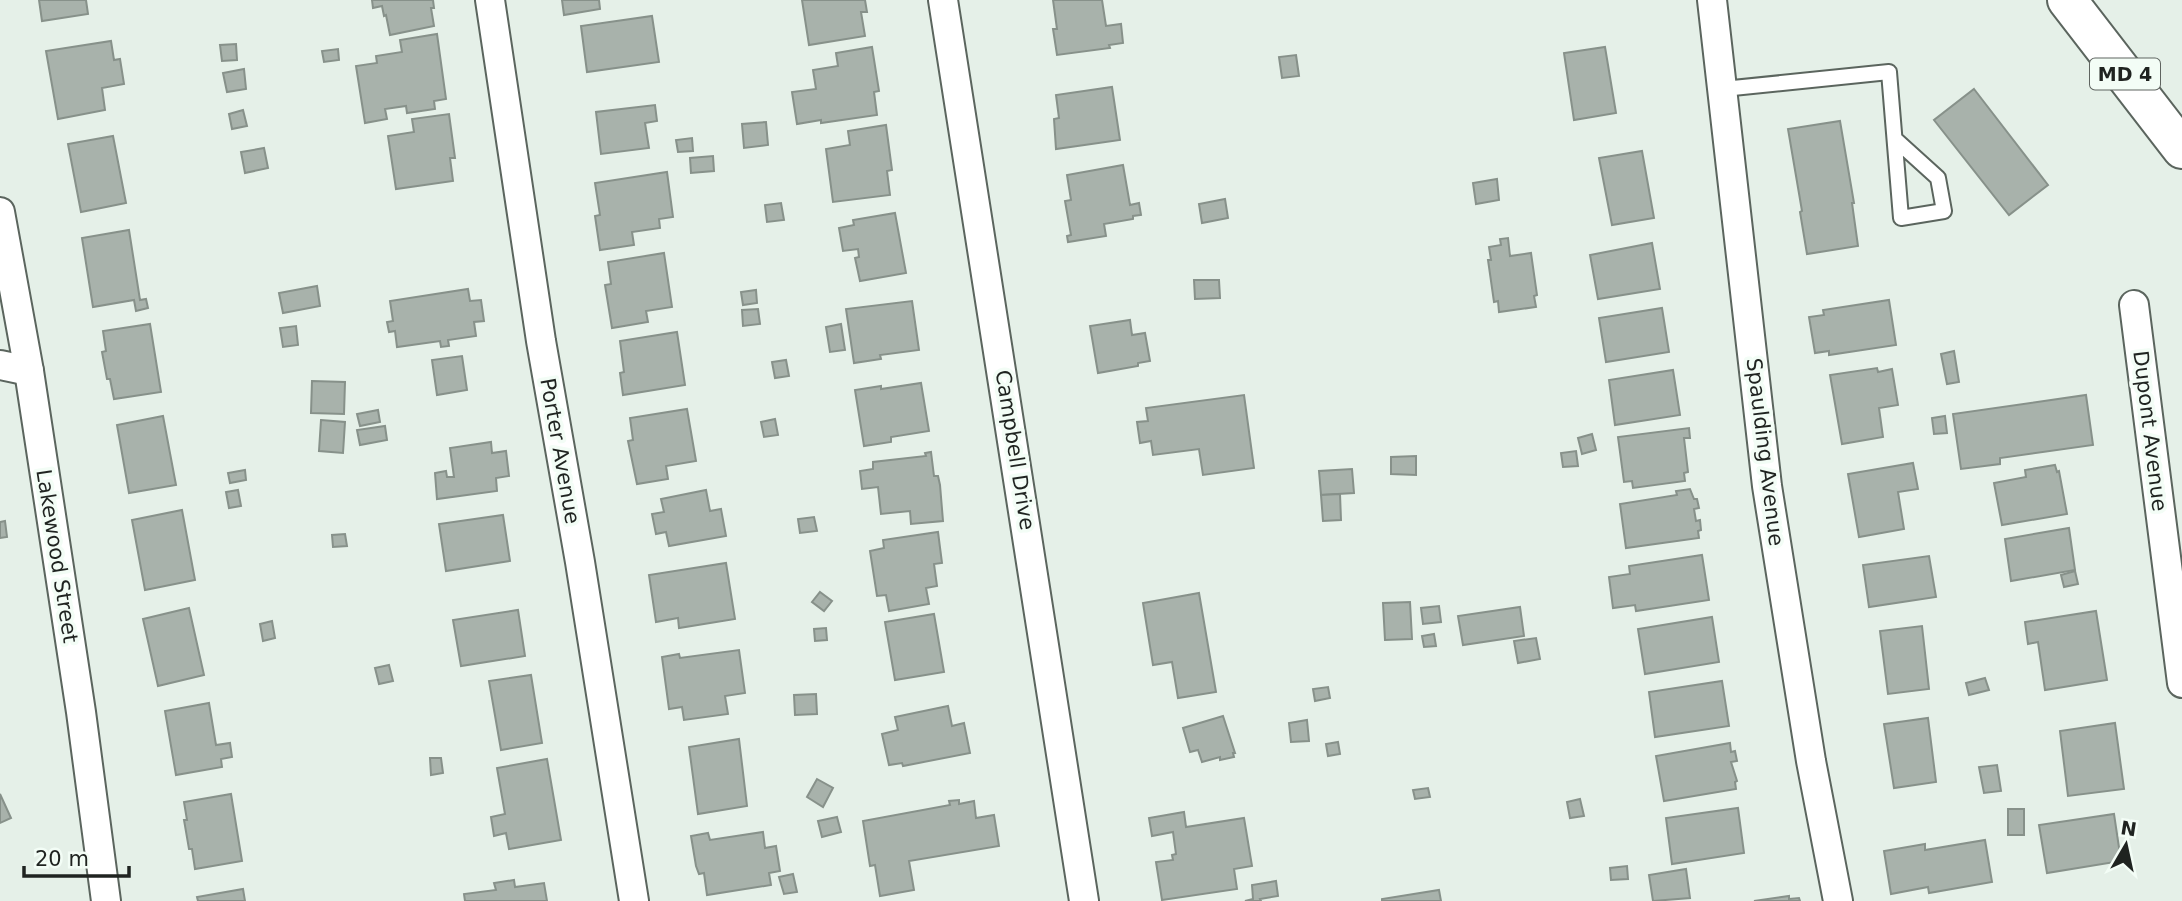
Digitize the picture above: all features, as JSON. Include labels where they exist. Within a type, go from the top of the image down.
[{"type":"highway","name":"MD 4","points":[[2067,0],[2182,149]]},
{"type":"street","name":"Porter Avenue","points":[[490,0],[539,328],[580,562],[634,901]]},
{"type":"street","name":"Campbell Drive","points":[[943,0],[1084,901]]},
{"type":"street","name":"Spaulding Avenue","points":[[1712,0],[1767,486],[1811,761],[1838,901]]},
{"type":"street","name":"Lakewood Street","points":[[0,212],[29,371],[81,712],[106,901]]},
{"type":"street","name":"Dupont Avenue","points":[[2134,305],[2182,682]]},
{"type":"street","points":[[0,365],[29,371]]},
{"type":"lane","points":[[1723,89],[1889,72],[1901,218],[1944,211],[1938,178],[1896,140]]},
{"type":"building","points":[[39,0],[86,0],[88,14],[42,21]]},
{"type":"building","points":[[372,0],[433,0],[434,8],[431,8],[434,26],[390,35],[382,6],[373,8]]},
{"type":"building","points":[[562,0],[599,0],[600,9],[564,15]]},
{"type":"building","points":[[802,0],[865,0],[867,12],[861,12],[865,36],[809,45]]},
{"type":"building","points":[[1053,0],[1102,0],[1106,26],[1121,24],[1123,43],[1109,45],[1110,48],[1057,55],[1053,29],[1057,29]]},
{"type":"building","points":[[652,16],[659,62],[587,72],[581,26]]},
{"type":"building","points":[[437,34],[446,99],[434,101],[435,109],[407,113],[406,106],[385,109],[387,119],[365,123],[356,66],[377,63],[376,56],[402,52],[400,40]]},
{"type":"building","points":[[111,41],[114,60],[120,59],[124,84],[102,88],[105,110],[58,119],[46,51]]},
{"type":"building","points":[[236,44],[237,60],[222,61],[220,45]]},
{"type":"building","points":[[872,47],[879,91],[874,92],[877,115],[797,124],[792,92],[816,89],[813,70],[838,66],[836,53]]},
{"type":"building","points":[[1605,47],[1616,113],[1574,120],[1564,53]]},
{"type":"building","points":[[338,49],[339,60],[324,62],[322,51]]},
{"type":"building","points":[[1296,55],[1299,76],[1282,78],[1279,57]]},
{"type":"building","points":[[244,69],[246,89],[227,92],[223,73]]},
{"type":"building","points":[[1112,87],[1120,140],[1056,149],[1054,119],[1059,118],[1056,95]]},
{"type":"building","points":[[1974,89],[2048,185],[2009,215],[1934,120]]},
{"type":"building","points":[[655,105],[657,121],[645,123],[649,148],[601,154],[596,112]]},
{"type":"building","points":[[243,110],[247,126],[232,129],[229,114]]},
{"type":"building","points":[[449,114],[455,158],[450,158],[453,181],[396,189],[388,136],[414,132],[412,119]]},
{"type":"building","points":[[1840,121],[1854,203],[1858,246],[1807,254],[1788,129]]},
{"type":"building","points":[[766,122],[768,145],[744,148],[742,124]]},
{"type":"building","points":[[886,125],[892,170],[887,171],[890,195],[833,202],[826,149],[850,145],[848,131]]},
{"type":"building","points":[[113,136],[126,203],[81,212],[68,144]]},
{"type":"building","points":[[692,138],[693,151],[678,152],[676,140]]},
{"type":"building","points":[[264,148],[268,168],[245,173],[241,152]]},
{"type":"building","points":[[1642,151],[1654,218],[1612,225],[1599,158]]},
{"type":"building","points":[[713,156],[714,171],[691,173],[690,158]]},
{"type":"building","points":[[1123,165],[1130,205],[1139,203],[1141,215],[1104,224],[1106,236],[1068,242],[1067,236],[1071,235],[1065,201],[1071,200],[1067,175]]},
{"type":"building","points":[[667,172],[673,217],[659,219],[660,228],[632,232],[634,245],[600,250],[595,216],[600,215],[595,183]]},
{"type":"building","points":[[1497,179],[1499,200],[1476,204],[1473,183]]},
{"type":"building","points":[[1225,199],[1228,218],[1202,223],[1199,204]]},
{"type":"building","points":[[781,203],[784,220],[767,222],[765,205]]},
{"type":"building","points":[[895,213],[906,273],[860,281],[855,258],[859,257],[858,249],[843,251],[839,228],[854,225],[853,220]]},
{"type":"building","points":[[129,230],[140,300],[146,299],[148,308],[136,311],[134,300],[93,307],[82,238]]},
{"type":"building","points":[[1508,238],[1510,256],[1531,253],[1537,295],[1534,296],[1536,307],[1499,312],[1498,301],[1494,302],[1488,260],[1491,260],[1489,247],[1501,245],[1500,239]]},
{"type":"building","points":[[1652,243],[1660,289],[1598,299],[1590,255]]},
{"type":"building","points":[[664,253],[672,307],[646,311],[648,322],[612,328],[605,285],[611,284],[608,262]]},
{"type":"building","points":[[1194,280],[1219,280],[1220,298],[1195,299]]},
{"type":"building","points":[[317,286],[320,306],[283,313],[279,293]]},
{"type":"building","points":[[468,289],[470,301],[481,300],[484,321],[474,322],[476,336],[448,340],[449,346],[441,347],[440,341],[397,347],[395,331],[389,332],[387,322],[393,321],[390,301]]},
{"type":"building","points":[[756,290],[757,303],[743,305],[741,292]]},
{"type":"building","points":[[1889,300],[1896,345],[1829,355],[1829,351],[1815,353],[1809,317],[1824,315],[1823,310]]},
{"type":"building","points":[[912,301],[919,350],[880,355],[881,359],[854,363],[846,309]]},
{"type":"building","points":[[1662,308],[1669,352],[1606,362],[1599,318]]},
{"type":"building","points":[[758,309],[760,324],[743,326],[742,310]]},
{"type":"building","points":[[1130,320],[1132,335],[1145,333],[1150,361],[1138,363],[1138,366],[1098,373],[1090,326]]},
{"type":"building","points":[[150,324],[161,392],[114,399],[102,352],[106,351],[103,331]]},
{"type":"building","points":[[841,324],[845,350],[830,352],[826,327]]},
{"type":"building","points":[[296,326],[298,345],[283,347],[280,328]]},
{"type":"building","points":[[677,332],[685,385],[623,395],[620,373],[624,372],[620,341]]},
{"type":"building","points":[[1954,351],[1959,382],[1947,384],[1941,354]]},
{"type":"building","points":[[462,356],[467,390],[437,395],[432,360]]},
{"type":"building","points":[[786,360],[789,376],[775,378],[772,362]]},
{"type":"building","points":[[1877,368],[1878,372],[1892,369],[1898,405],[1879,408],[1883,437],[1842,444],[1830,375]]},
{"type":"building","points":[[1673,370],[1680,415],[1615,425],[1609,380]]},
{"type":"building","points":[[312,381],[345,382],[344,414],[311,413]]},
{"type":"building","points":[[921,383],[929,431],[891,437],[891,442],[864,446],[855,390]]},
{"type":"building","points":[[1244,395],[1254,468],[1203,475],[1199,449],[1153,455],[1151,441],[1140,443],[1137,422],[1148,421],[1146,408]]},
{"type":"building","points":[[2086,395],[2093,445],[2000,458],[2000,464],[1961,469],[1953,414]]},
{"type":"building","points":[[687,409],[696,461],[666,466],[668,479],[637,484],[628,441],[633,440],[630,418]]},
{"type":"building","points":[[378,410],[380,422],[360,426],[357,414]]},
{"type":"building","points":[[163,416],[176,485],[129,493],[117,425]]},
{"type":"building","points":[[1945,416],[1947,433],[1934,434],[1932,418]]},
{"type":"building","points":[[775,419],[778,435],[764,437],[761,422]]},
{"type":"building","points":[[321,420],[345,422],[343,453],[319,451]]},
{"type":"building","points":[[385,426],[387,440],[360,445],[357,430]]},
{"type":"building","points":[[1689,428],[1690,438],[1684,438],[1688,472],[1684,473],[1685,481],[1633,488],[1632,481],[1624,482],[1618,437]]},
{"type":"building","points":[[1592,434],[1596,450],[1582,454],[1578,438]]},
{"type":"building","points":[[491,442],[492,453],[506,451],[509,476],[496,478],[497,491],[437,499],[435,473],[446,471],[447,477],[454,477],[450,448]]},
{"type":"building","points":[[1576,451],[1578,466],[1563,467],[1561,453]]},
{"type":"building","points":[[931,452],[934,476],[938,476],[940,485],[943,521],[911,524],[910,511],[881,514],[878,487],[862,489],[860,471],[873,469],[873,462],[926,456],[925,453]]},
{"type":"building","points":[[1416,456],[1416,475],[1391,474],[1391,457]]},
{"type":"building","points":[[1913,463],[1918,489],[1898,492],[1904,529],[1859,537],[1848,474]]},
{"type":"building","points":[[2055,465],[2057,472],[2059,471],[2067,514],[2002,525],[1994,483],[2026,477],[2025,470]]},
{"type":"building","points":[[1352,469],[1354,493],[1321,495],[1319,471]]},
{"type":"building","points":[[245,470],[246,480],[230,483],[228,473]]},
{"type":"building","points":[[1690,489],[1699,508],[1694,509],[1696,521],[1700,520],[1699,538],[1626,548],[1620,504],[1677,495],[1676,491]]},
{"type":"building","points":[[238,490],[241,506],[229,508],[226,492]]},
{"type":"building","points":[[706,490],[710,511],[721,509],[726,536],[669,546],[666,532],[656,534],[652,514],[664,512],[661,499]]},
{"type":"building","points":[[1340,494],[1341,520],[1323,521],[1321,495]]},
{"type":"building","points":[[182,510],[195,580],[145,590],[132,520]]},
{"type":"building","points":[[503,515],[510,561],[446,571],[439,524]]},
{"type":"building","points":[[814,517],[817,531],[800,533],[798,519]]},
{"type":"building","points":[[5,521],[7,537],[0,538],[0,522]]},
{"type":"building","points":[[2069,528],[2075,570],[2011,581],[2005,539]]},
{"type":"building","points":[[938,532],[942,563],[934,564],[937,586],[926,588],[929,604],[889,611],[886,595],[877,596],[870,551],[884,548],[883,540]]},
{"type":"building","points":[[345,534],[347,546],[333,547],[332,535]]},
{"type":"building","points":[[1702,555],[1709,600],[1636,611],[1635,605],[1613,608],[1609,577],[1630,574],[1629,566]]},
{"type":"building","points":[[1929,556],[1936,597],[1869,607],[1863,565]]},
{"type":"building","points":[[726,563],[735,619],[679,628],[678,618],[656,622],[649,575]]},
{"type":"building","points":[[2075,571],[2078,584],[2064,587],[2061,575]]},
{"type":"building","points":[[820,592],[832,601],[824,611],[812,602]]},
{"type":"building","points":[[1199,593],[1216,692],[1178,698],[1172,662],[1153,665],[1143,603]]},
{"type":"building","points":[[1410,602],[1412,639],[1385,640],[1383,603]]},
{"type":"building","points":[[1439,606],[1441,622],[1423,624],[1421,608]]},
{"type":"building","points":[[1520,607],[1524,636],[1463,645],[1458,616]]},
{"type":"building","points":[[189,608],[204,675],[158,686],[143,619]]},
{"type":"building","points":[[518,610],[525,656],[461,666],[453,620]]},
{"type":"building","points":[[2096,611],[2107,680],[2045,690],[2038,642],[2028,644],[2025,622]]},
{"type":"building","points":[[934,614],[944,672],[895,680],[885,622]]},
{"type":"building","points":[[1712,617],[1719,662],[1645,674],[1638,629]]},
{"type":"building","points":[[272,621],[275,638],[263,641],[260,624]]},
{"type":"building","points":[[1922,626],[1929,689],[1888,694],[1880,631]]},
{"type":"building","points":[[826,628],[827,640],[815,641],[814,629]]},
{"type":"building","points":[[1434,634],[1436,646],[1424,647],[1422,636]]},
{"type":"building","points":[[1536,638],[1540,659],[1518,663],[1514,641]]},
{"type":"building","points":[[739,650],[745,693],[725,696],[728,714],[684,720],[682,707],[669,709],[662,657],[679,654],[680,658]]},
{"type":"building","points":[[389,665],[393,681],[379,684],[375,668]]},
{"type":"building","points":[[531,675],[542,743],[501,750],[489,681]]},
{"type":"building","points":[[1985,678],[1989,690],[1969,695],[1966,683]]},
{"type":"building","points":[[1722,681],[1729,726],[1655,737],[1649,692]]},
{"type":"building","points":[[1328,687],[1330,698],[1315,701],[1313,689]]},
{"type":"building","points":[[816,694],[817,714],[795,715],[794,695]]},
{"type":"building","points":[[209,703],[216,745],[230,743],[232,757],[221,759],[222,767],[176,775],[165,711]]},
{"type":"building","points":[[948,706],[952,726],[964,723],[970,753],[903,766],[902,763],[889,765],[882,734],[898,730],[895,717]]},
{"type":"building","points":[[1223,716],[1234,757],[1220,760],[1220,757],[1202,762],[1198,750],[1190,752],[1183,728]]},
{"type":"building","points":[[1928,718],[1936,782],[1894,788],[1884,724]]},
{"type":"building","points":[[1307,720],[1309,741],[1291,742],[1289,723]]},
{"type":"building","points":[[2115,723],[2124,789],[2068,796],[2060,731]]},
{"type":"building","points":[[739,739],[747,806],[698,814],[689,747]]},
{"type":"building","points":[[1338,742],[1340,754],[1328,756],[1326,744]]},
{"type":"building","points":[[1730,743],[1731,752],[1735,751],[1737,761],[1731,762],[1737,781],[1736,789],[1664,801],[1656,756]]},
{"type":"building","points":[[430,758],[441,758],[443,773],[431,775]]},
{"type":"building","points":[[547,759],[561,840],[509,849],[506,833],[494,836],[491,817],[505,814],[497,768]]},
{"type":"building","points":[[1997,765],[2001,791],[1984,793],[1979,767]]},
{"type":"building","points":[[817,779],[833,788],[823,807],[807,797]]},
{"type":"building","points":[[1428,788],[1430,797],[1415,799],[1413,790]]},
{"type":"building","points":[[0,794],[11,818],[0,823]]},
{"type":"building","points":[[231,794],[242,861],[195,869],[184,820],[187,820],[184,802]]},
{"type":"building","points":[[1580,799],[1584,816],[1570,818],[1567,802]]},
{"type":"building","points":[[959,800],[959,804],[974,801],[976,818],[994,815],[999,846],[909,861],[914,890],[880,896],[875,865],[870,866],[863,821],[950,805],[949,801]]},
{"type":"building","points":[[1738,808],[1744,853],[1672,864],[1666,818]]},
{"type":"building","points":[[2008,809],[2024,809],[2024,835],[2008,835]]},
{"type":"building","points":[[1184,812],[1186,827],[1244,818],[1252,866],[1234,869],[1237,889],[1162,900],[1156,862],[1173,860],[1172,855],[1176,854],[1173,832],[1152,836],[1149,818]]},
{"type":"building","points":[[2114,814],[2121,861],[2047,873],[2039,825]]},
{"type":"building","points":[[837,817],[841,832],[822,837],[818,821]]},
{"type":"building","points":[[763,832],[765,848],[776,846],[780,871],[769,873],[771,885],[707,895],[704,873],[699,874],[696,866],[691,836],[708,833],[710,840]]},
{"type":"building","points":[[1985,840],[1992,882],[1929,893],[1928,887],[1891,894],[1884,851],[1925,844],[1925,850]]},
{"type":"building","points":[[1627,866],[1628,879],[1611,880],[1610,868]]},
{"type":"building","points":[[1686,869],[1690,898],[1653,901],[1649,875]]},
{"type":"building","points":[[793,874],[797,892],[784,894],[779,877]]},
{"type":"building","points":[[514,880],[515,887],[544,883],[547,901],[465,901],[464,894],[496,890],[494,883]]},
{"type":"building","points":[[1276,881],[1278,896],[1260,899],[1261,901],[1245,901],[1253,899],[1252,885]]},
{"type":"building","points":[[243,889],[245,901],[198,901],[197,897]]},
{"type":"building","points":[[1439,890],[1441,901],[1382,901],[1382,899]]},
{"type":"building","points":[[1789,896],[1789,899],[1799,898],[1800,901],[1754,901]]}]
